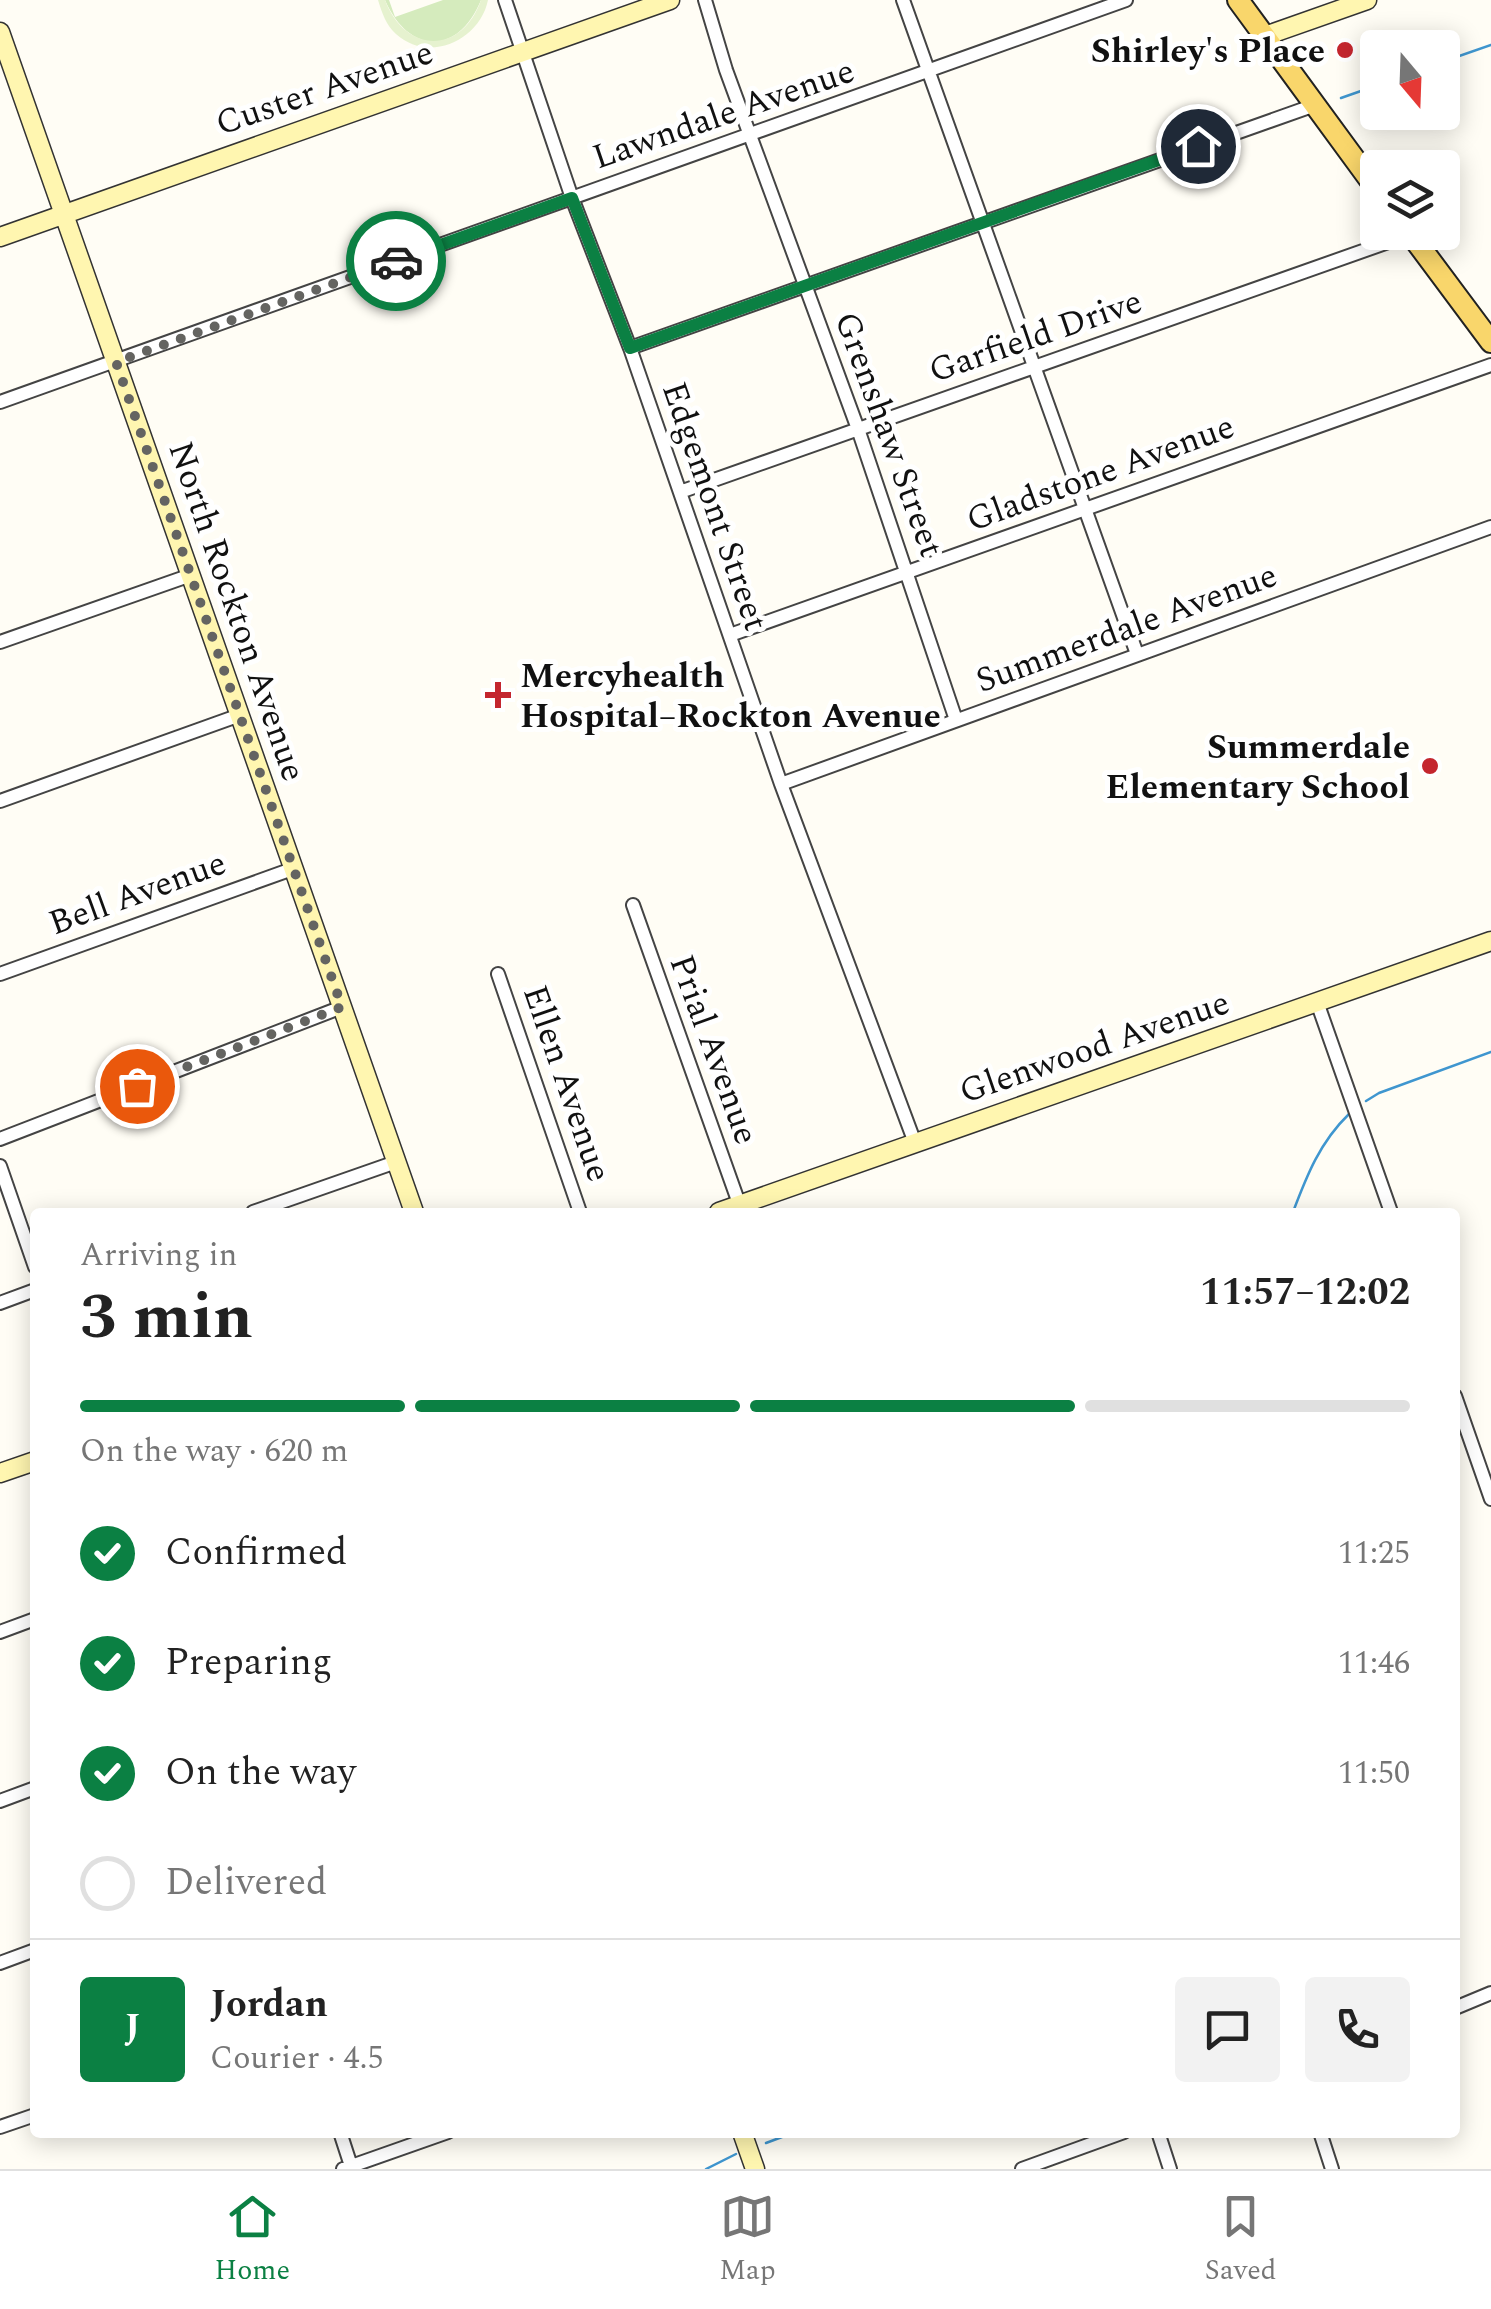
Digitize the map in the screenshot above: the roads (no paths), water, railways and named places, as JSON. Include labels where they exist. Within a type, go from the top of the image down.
[{"type":"main road","points":[[1238,0],[1360,166]]},
{"type":"main road","points":[[1423,250],[1491,342]]},
{"type":"street","name":"Edgemont Street","points":[[504,0],[781,784],[915,1143]]},
{"type":"street","name":"Custer Avenue","points":[[0,238],[670,0]]},
{"type":"street","name":"Grenshaw Street","points":[[704,0],[858,429],[956,720]]},
{"type":"street","points":[[903,0],[1137,654]]},
{"type":"street","name":"Lawndale Avenue","points":[[0,402],[1126,0]]},
{"type":"street","points":[[1265,36],[1367,0]]},
{"type":"street","name":"North Rockton Avenue","points":[[0,32],[413,1208]]},
{"type":"street","points":[[630,348],[1315,104]]},
{"type":"street","name":"Garfield Drive","points":[[680,492],[1362,250]]},
{"type":"street","name":"Gladstone Avenue","points":[[730,635],[1491,364]]},
{"type":"street","name":"Summerdale Avenue","points":[[781,784],[1491,527]]},
{"type":"street","points":[[0,642],[192,575]]},
{"type":"street","points":[[0,801],[240,715]]},
{"type":"street","name":"Bell Avenue","points":[[0,974],[295,868]]},
{"type":"street","name":"Prial Avenue","points":[[632,905],[741,1208]]},
{"type":"street","name":"Glenwood Avenue","points":[[744,1208],[915,1143],[1491,941]]},
{"type":"street","name":"Ellen Avenue","points":[[498,974],[579,1208]]},
{"type":"street","points":[[1318,1002],[1390,1208]]},
{"type":"street","points":[[0,1138],[342,1007]]},
{"type":"street","points":[[264,1208],[396,1162]]},
{"type":"street","points":[[0,1166],[30,1253]]},
{"type":"street","points":[[0,1303],[30,1292]]},
{"type":"street","points":[[1460,1410],[1491,1499]]},
{"type":"street","points":[[0,1473],[30,1463]]},
{"type":"street","points":[[0,1632],[30,1622]]},
{"type":"street","points":[[0,1801],[30,1790]]},
{"type":"street","points":[[0,1962],[30,1952]]},
{"type":"street","points":[[1460,2006],[1491,1993]]},
{"type":"street","points":[[0,2127],[30,2117]]},
{"type":"street","points":[[342,2138],[349,2168],[432,2138]]},
{"type":"street","points":[[744,2138],[755,2169]]},
{"type":"street","points":[[1022,2169],[1107,2138]]},
{"type":"street","points":[[1160,2138],[1170,2169]]},
{"type":"street","points":[[1322,2138],[1332,2169]]},
{"type":"waterway","points":[[1460,56],[1491,45]]},
{"type":"waterway","points":[[1341,98],[1360,91]]},
{"type":"waterway","points":[[1366,1101],[1491,1052]]},
{"type":"waterway","points":[[1295,1208],[1322,1148],[1349,1114]]},
{"type":"waterway","points":[[766,2143],[779,2138]]},
{"type":"waterway","points":[[706,2169],[736,2154]]},
{"type":"place","name":"Shirley's Place","points":[[1345,50]]},
{"type":"place","name":"Mercyhealth Hospital–Rockton Avenue","points":[[498,695]]},
{"type":"place","name":"Summerdale Elementary School","points":[[1430,766]]}]
